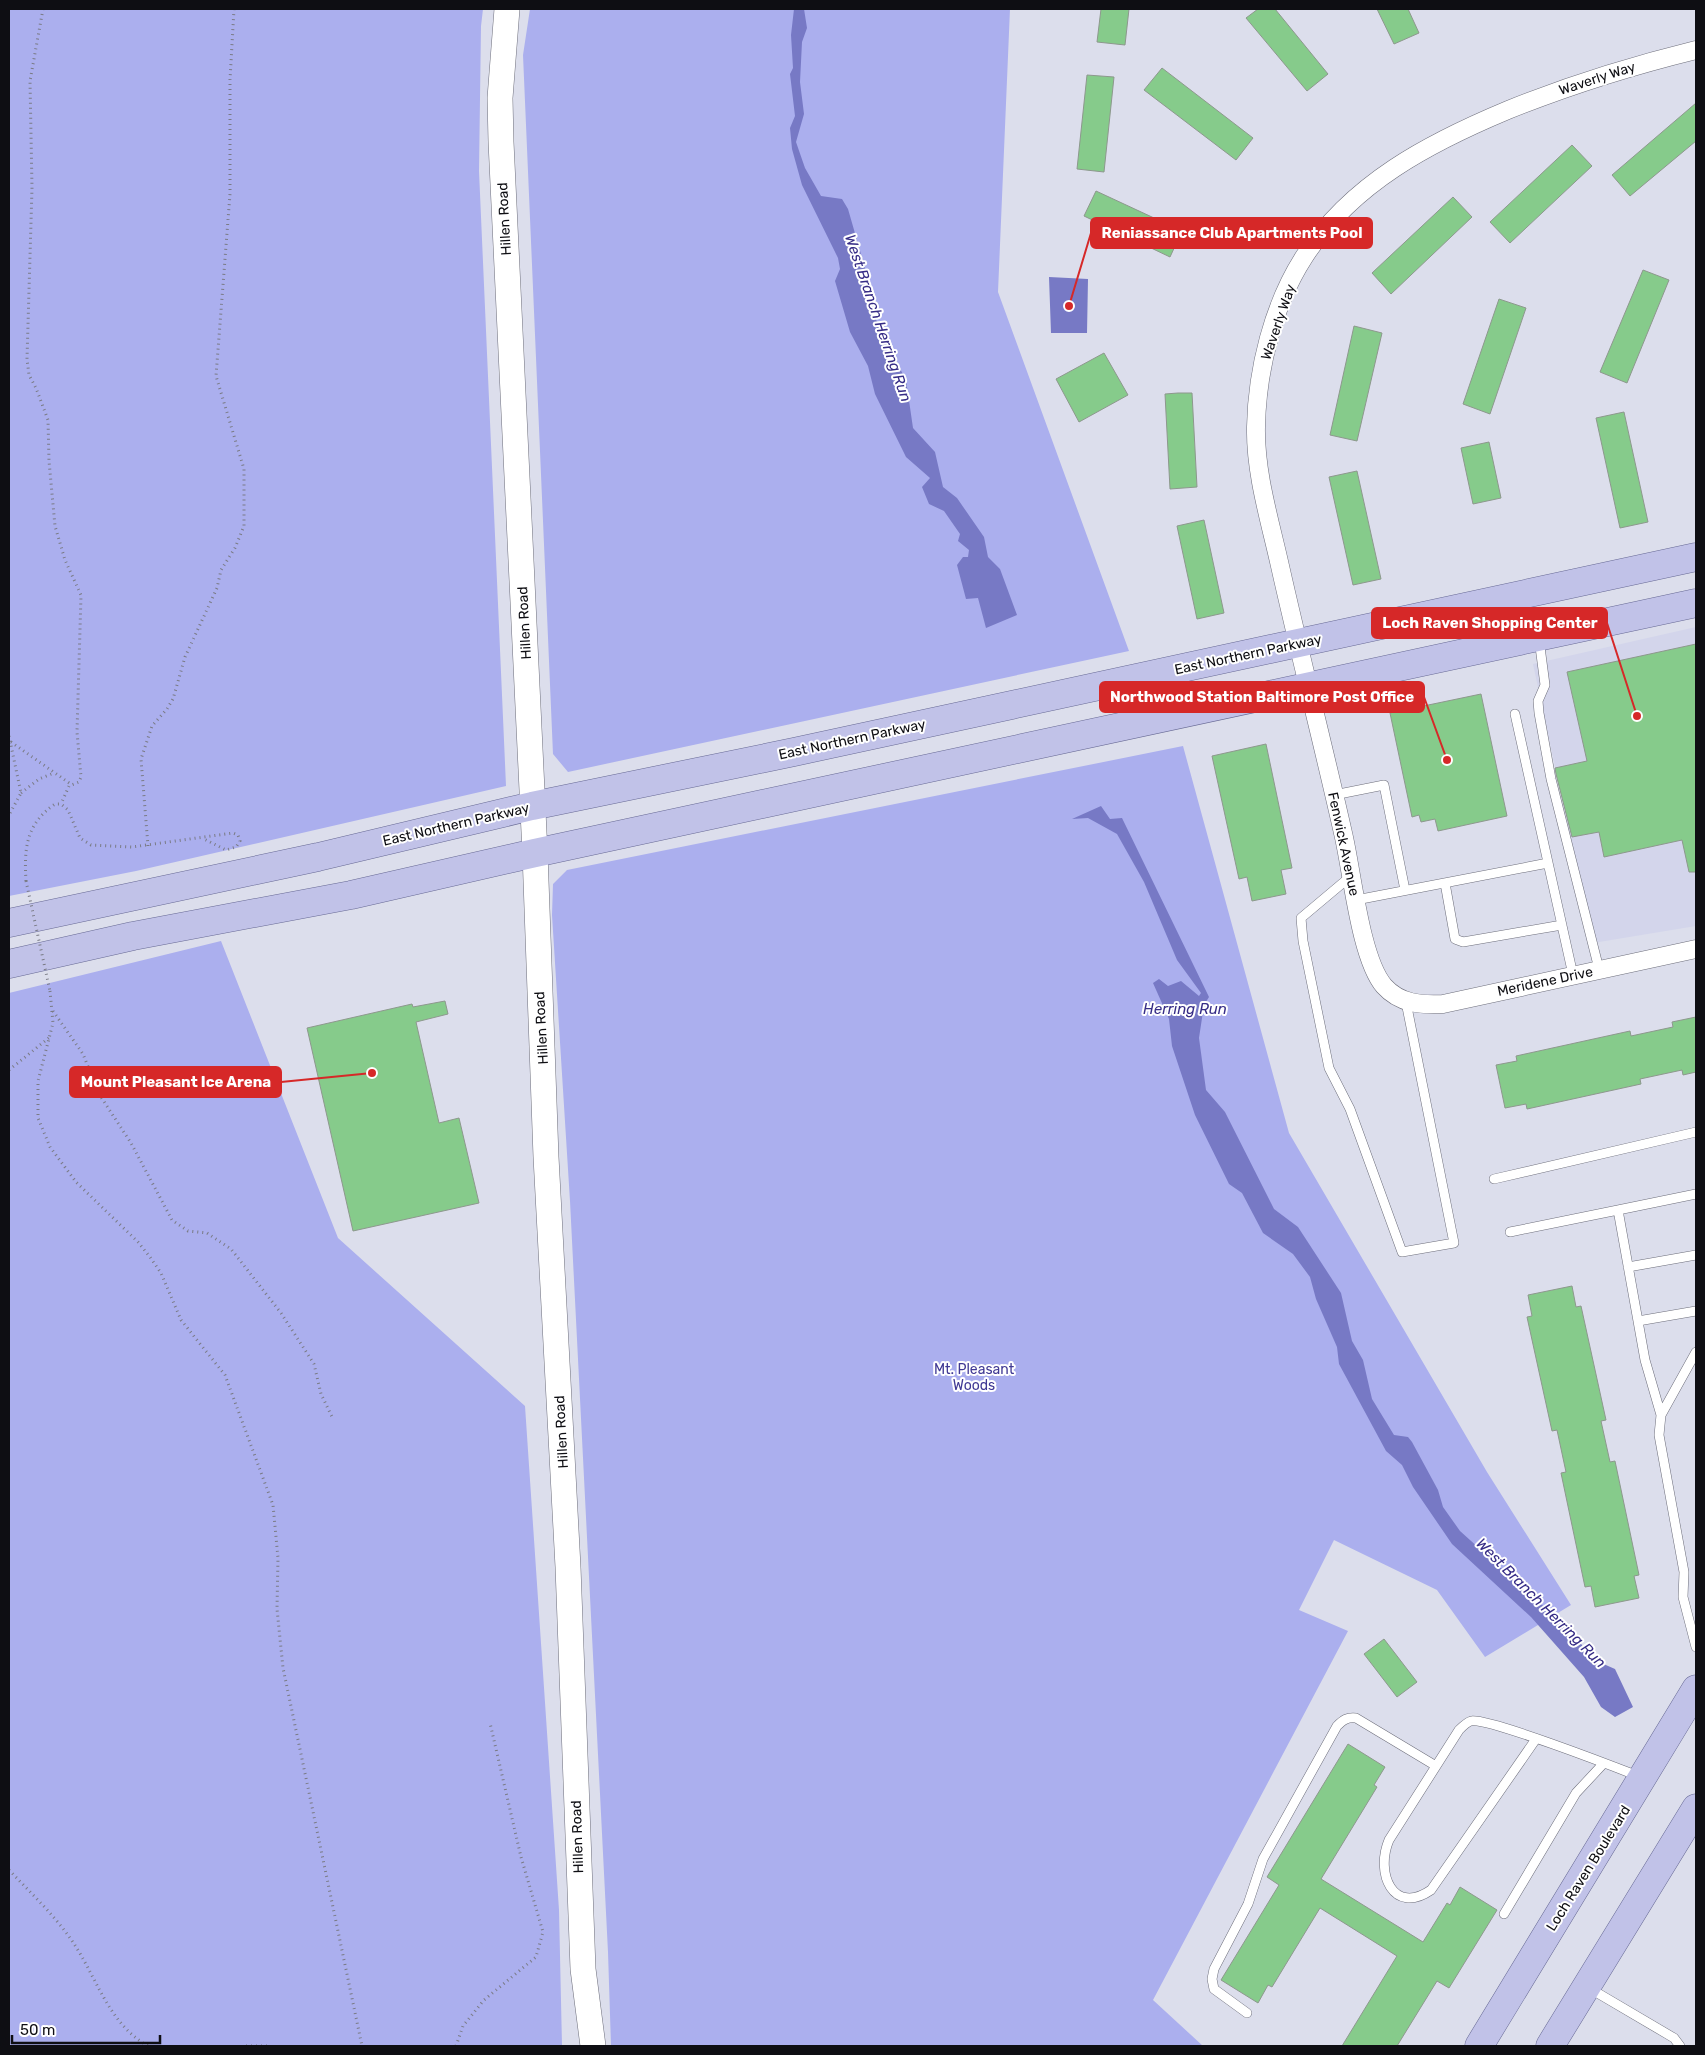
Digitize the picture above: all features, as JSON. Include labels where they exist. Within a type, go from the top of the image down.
[{"type":"main road","name":"East Northern Parkway","points":[[9,923],[318,857],[532,806],[1297,644],[1696,557]]},
{"type":"main road","points":[[9,964],[142,934],[351,895],[535,853],[1696,603]]},
{"type":"main road","name":"Loch Raven Boulevard","points":[[1479,2046],[1696,1689]]},
{"type":"main road","points":[[1550,2046],[1696,1808]]},
{"type":"street","name":"Hillen Road","points":[[507,9],[500,98],[501,142],[567,1558],[582,1969],[592,2046]]},
{"type":"street","name":"Waverly Way","points":[[1307,687],[1268,514],[1256,431],[1258,394],[1264,362],[1286,292],[1304,257],[1353,199],[1403,161],[1436,142],[1586,80],[1696,50]]},
{"type":"street","name":"Fenwick Avenue","points":[[1307,687],[1334,795],[1356,900],[1374,966],[1383,985],[1400,998]]},
{"type":"street","name":"Meridene Drive","points":[[1400,998],[1421,1005],[1443,1004],[1696,949]]},
{"type":"lane","points":[[1539,637],[1545,685],[1538,701],[1539,713],[1551,780],[1599,969]]},
{"type":"lane","points":[[1515,714],[1573,975]]},
{"type":"lane","points":[[1334,795],[1384,784],[1405,890]]},
{"type":"lane","points":[[1356,900],[1548,863]]},
{"type":"lane","points":[[1351,875],[1301,918],[1303,941],[1329,1068],[1350,1109],[1402,1252],[1454,1242],[1400,998]]},
{"type":"lane","points":[[1445,883],[1455,939],[1463,942],[1562,925]]},
{"type":"lane","points":[[1494,1179],[1696,1132]]},
{"type":"lane","points":[[1510,1232],[1696,1194]]},
{"type":"lane","points":[[1618,1210],[1645,1360],[1661,1415],[1659,1435],[1684,1572],[1683,1597],[1696,1647]]},
{"type":"lane","points":[[1628,1267],[1696,1255]]},
{"type":"lane","points":[[1638,1321],[1696,1311]]},
{"type":"lane","points":[[1661,1415],[1696,1352]]},
{"type":"lane","points":[[1247,2013],[1214,1989],[1212,1979],[1214,1969],[1248,1904],[1263,1859],[1337,1726],[1343,1720],[1350,1717],[1356,1718],[1436,1766]]},
{"type":"lane","points":[[1536,1739],[1439,1881],[1420,1898],[1396,1893],[1387,1884],[1382,1864],[1383,1853],[1388,1840],[1459,1730],[1472,1721],[1487,1722],[1536,1739],[1643,1778]]},
{"type":"lane","points":[[1504,1914],[1576,1793],[1603,1764]]},
{"type":"lane","points":[[1587,1986],[1674,2038],[1680,2046]]},
{"type":"path","points":[[43,9],[30,81],[32,188],[27,359],[29,375],[48,420],[49,460],[55,526],[65,560],[81,595],[77,714],[81,777],[79,782],[72,785],[61,804]]},
{"type":"path","points":[[148,846],[141,759],[143,749],[152,726],[173,699],[185,657],[217,588],[221,570],[236,548],[244,526],[244,469],[216,376],[230,194],[230,80],[234,9]]},
{"type":"path","points":[[9,736],[20,793]]},
{"type":"path","points":[[10,742],[72,785]]},
{"type":"path","points":[[9,814],[20,793],[39,779],[54,773]]},
{"type":"path","points":[[202,838],[226,850],[236,847],[240,841],[238,835],[233,833],[148,846],[91,845],[80,838],[68,810],[61,804],[50,807],[36,823],[24,847],[26,881],[50,991],[52,1011],[51,1036],[36,1090],[38,1118],[46,1140],[76,1182],[138,1242],[150,1258],[161,1274],[181,1320],[225,1375],[273,1505],[278,1558],[277,1609],[283,1668],[362,2046]]},
{"type":"path","points":[[52,1011],[75,1039],[84,1054],[99,1094],[131,1143],[172,1220],[188,1231],[207,1233],[231,1249],[281,1313],[314,1364],[321,1394],[333,1419]]},
{"type":"path","points":[[9,1070],[51,1036]]},
{"type":"path","points":[[456,2046],[463,2026],[484,2000],[536,1958],[543,1932],[521,1857],[490,1723]]},
{"type":"path","points":[[9,1870],[70,1937],[95,1986],[132,2034],[148,2046]]},
{"type":"path","points":[[246,2046],[270,2046]]},
{"type":"shaded area","points":[[1696,627],[1696,926],[1593,943],[1533,664]]},
{"type":"green space","points":[[9,9],[483,9],[481,26],[479,171],[506,786],[136,871],[9,896]]},
{"type":"green space","points":[[530,9],[1010,9],[998,292],[1129,651],[568,772],[553,754],[523,55]]},
{"type":"green space","name":"Mt. Pleasant Woods","points":[[1183,746],[1289,1133],[1487,1472],[1571,1605],[1485,1657],[1437,1590],[1334,1540],[1299,1610],[1348,1631],[1153,2000],[1203,2046],[611,2046],[608,1952],[570,1201],[552,915],[553,884],[567,870]]},
{"type":"green space","points":[[221,941],[338,1238],[525,1406],[559,1910],[562,2046],[9,2046],[9,993]]},
{"type":"water","points":[[794,9],[804,9],[807,28],[802,42],[800,82],[804,114],[796,142],[805,168],[821,196],[842,199],[848,209],[867,275],[870,303],[881,333],[906,380],[913,428],[935,452],[943,487],[957,498],[984,537],[988,557],[1000,569],[1017,615],[986,628],[978,598],[966,599],[957,565],[963,557],[968,557],[969,550],[958,541],[960,534],[944,511],[929,504],[922,487],[930,478],[906,457],[875,394],[868,366],[850,332],[835,281],[840,269],[838,258],[802,185],[792,149],[790,128],[795,116],[790,74],[793,68],[791,35]]},
{"type":"water","points":[[1049,277],[1088,279],[1087,333],[1051,333]]},
{"type":"water","name":"Herring Run","points":[[1101,806],[1110,819],[1122,818],[1209,997],[1204,1005],[1199,1038],[1206,1090],[1225,1112],[1274,1209],[1298,1227],[1341,1293],[1352,1341],[1363,1360],[1372,1399],[1394,1435],[1408,1437],[1412,1442],[1438,1490],[1443,1507],[1460,1531],[1563,1624],[1567,1633],[1579,1641],[1592,1659],[1615,1669],[1633,1707],[1615,1717],[1601,1707],[1584,1677],[1531,1617],[1452,1544],[1413,1487],[1402,1465],[1386,1451],[1339,1364],[1337,1347],[1316,1299],[1310,1277],[1293,1254],[1263,1233],[1242,1193],[1229,1184],[1195,1115],[1172,1046],[1169,1019],[1153,983],[1159,979],[1168,986],[1181,981],[1199,996],[1201,993],[1177,960],[1144,882],[1117,834],[1088,818],[1072,819]]},
{"type":"building","points":[[1101,9],[1129,9],[1125,45],[1097,42]]},
{"type":"building","points":[[1258,9],[1275,9],[1328,74],[1307,91],[1246,18]]},
{"type":"building","points":[[1377,9],[1408,9],[1419,33],[1394,44]]},
{"type":"building","points":[[1162,68],[1253,138],[1236,160],[1144,90]]},
{"type":"building","points":[[1087,75],[1114,77],[1104,172],[1077,169]]},
{"type":"building","points":[[1696,103],[1696,141],[1630,196],[1612,175]]},
{"type":"building","points":[[1572,145],[1592,166],[1510,243],[1490,222]]},
{"type":"building","points":[[1096,191],[1182,231],[1170,257],[1084,216]]},
{"type":"building","points":[[1453,197],[1472,217],[1391,294],[1372,273]]},
{"type":"building","points":[[1643,270],[1669,280],[1627,383],[1600,372]]},
{"type":"building","points":[[1499,299],[1526,308],[1490,414],[1463,404]]},
{"type":"building","points":[[1354,326],[1382,333],[1357,441],[1330,435]]},
{"type":"building","points":[[1104,353],[1128,395],[1079,422],[1056,379]]},
{"type":"building","points":[[1192,393],[1197,487],[1170,489],[1165,394]]},
{"type":"building","points":[[1624,412],[1648,522],[1620,528],[1596,418]]},
{"type":"building","points":[[1489,442],[1501,498],[1473,504],[1461,448]]},
{"type":"building","points":[[1357,471],[1381,579],[1353,585],[1329,477]]},
{"type":"building","points":[[1204,520],[1224,613],[1197,619],[1177,526]]},
{"type":"building","points":[[1696,644],[1696,872],[1689,872],[1682,840],[1604,857],[1599,832],[1572,837],[1556,774],[1555,768],[1587,761],[1567,672]]},
{"type":"building","points":[[1481,694],[1507,816],[1438,831],[1435,819],[1421,822],[1419,815],[1412,817],[1390,713]]},
{"type":"building","points":[[1266,744],[1292,868],[1281,870],[1286,894],[1252,901],[1247,877],[1239,879],[1212,756]]},
{"type":"building","points":[[445,1001],[448,1014],[416,1022],[439,1123],[459,1118],[479,1203],[353,1231],[307,1028],[412,1004],[413,1007]]},
{"type":"building","points":[[1696,1017],[1696,1072],[1683,1075],[1682,1070],[1640,1079],[1641,1084],[1527,1109],[1526,1104],[1505,1108],[1496,1065],[1517,1061],[1516,1056],[1630,1031],[1631,1036],[1673,1027],[1672,1022]]},
{"type":"building","points":[[1572,1286],[1576,1307],[1581,1306],[1606,1420],[1601,1421],[1610,1462],[1615,1461],[1639,1575],[1634,1576],[1639,1598],[1595,1607],[1591,1586],[1585,1587],[1561,1473],[1566,1472],[1557,1430],[1552,1431],[1527,1317],[1532,1316],[1528,1295]]},
{"type":"building","points":[[1384,1639],[1417,1682],[1397,1697],[1364,1654]]},
{"type":"building","points":[[1348,1744],[1385,1767],[1374,1785],[1377,1787],[1321,1879],[1423,1942],[1447,1903],[1450,1905],[1460,1887],[1497,1910],[1449,1988],[1437,1981],[1397,2046],[1342,2046],[1397,1956],[1320,1908],[1272,1987],[1268,1985],[1258,2003],[1221,1980],[1279,1885],[1267,1877]]},
{"type":"place","name":"Reniassance Club Apartments Pool","points":[[1069,306]]},
{"type":"place","name":"Loch Raven Shopping Center","points":[[1637,716]]},
{"type":"place","name":"Northwood Station Baltimore Post Office","points":[[1447,760]]},
{"type":"place","name":"Mount Pleasant Ice Arena","points":[[372,1073]]},
{"type":"water label","name":"West Branch Herring Run","points":[[878,318]]},
{"type":"water label","name":"West Branch Herring Run","points":[[1541,1603]]}]
